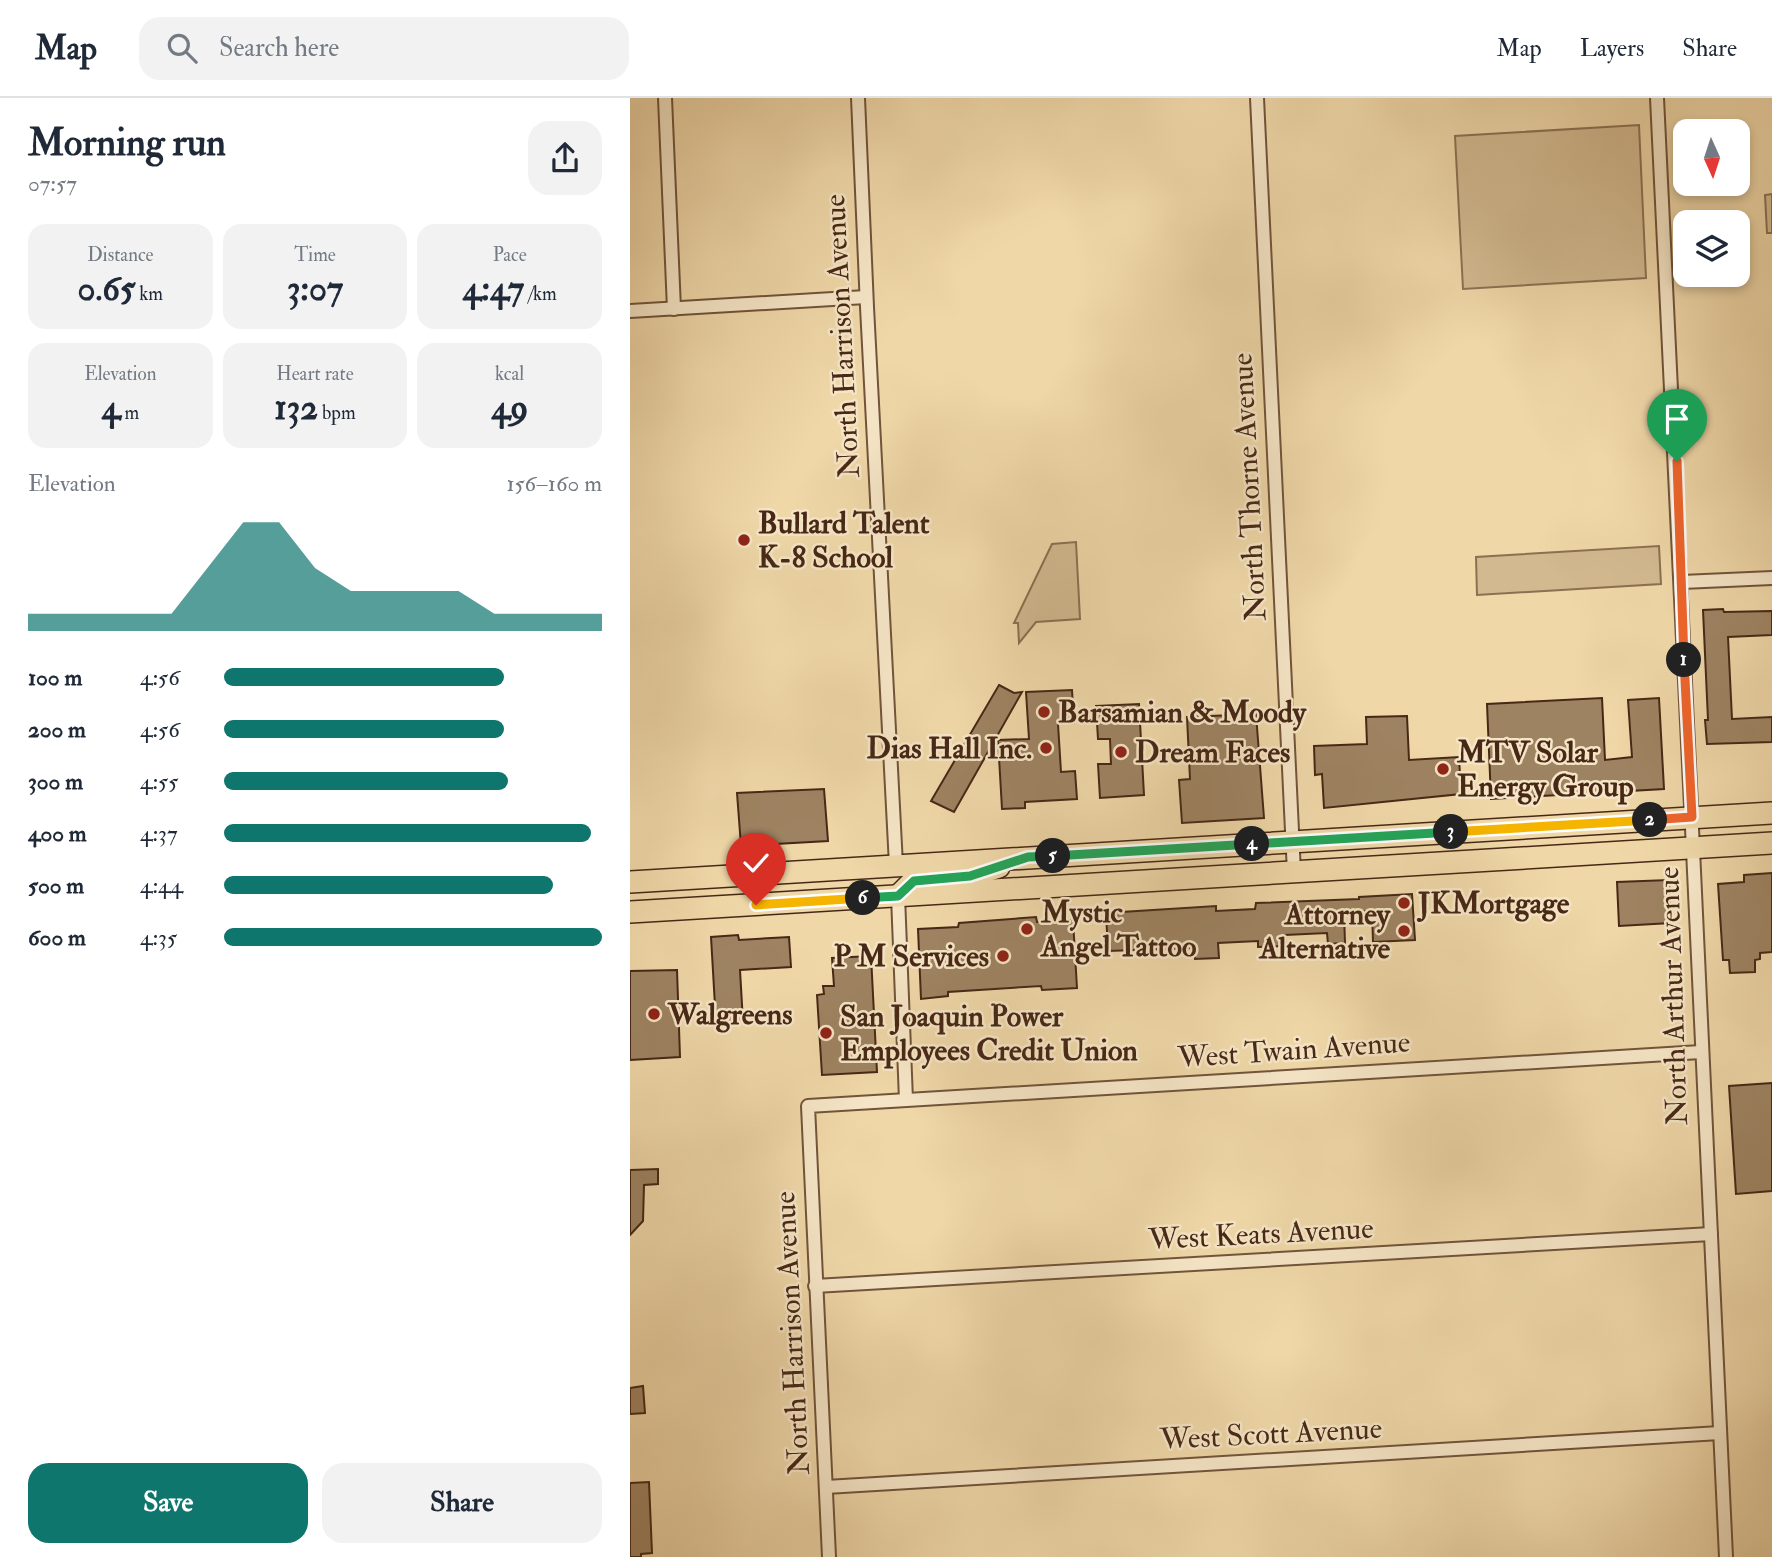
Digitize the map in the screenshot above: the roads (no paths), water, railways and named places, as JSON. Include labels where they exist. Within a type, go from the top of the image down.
[{"type":"main road","points":[[630,882],[1772,813]]},
{"type":"main road","points":[[630,912],[1772,843]]},
{"type":"main road","points":[[898,896],[914,881],[970,876],[1028,857]]},
{"type":"main road","points":[[820,901],[830,886],[884,882],[890,879],[896,865]]},
{"type":"street","points":[[665,98],[674,309]]},
{"type":"street","name":"North Harrison Avenue","points":[[858,98],[896,865]]},
{"type":"street","name":"North Thorne Avenue","points":[[1257,98],[1294,873]]},
{"type":"street","name":"North Arthur Avenue","points":[[1657,98],[1682,582],[1701,1052],[1726,1557]]},
{"type":"street","points":[[630,311],[866,297]]},
{"type":"street","points":[[1682,582],[1772,578]]},
{"type":"street","points":[[898,896],[905,1100]]},
{"type":"street","name":"West Twain Avenue","points":[[808,1106],[1701,1052]]},
{"type":"street","name":"North Harrison Avenue","points":[[808,1106],[829,1557]]},
{"type":"street","name":"West Keats Avenue","points":[[815,1286],[1711,1234]]},
{"type":"street","name":"West Scott Avenue","points":[[826,1487],[1720,1433]]},
{"type":"place","name":"Bullard Talent K-8 School","points":[[744,540]]},
{"type":"place","name":"Barsamian & Moody","points":[[1044,712]]},
{"type":"place","name":"Dias Hall Inc.","points":[[1046,748]]},
{"type":"place","name":"Dream Faces","points":[[1121,752]]},
{"type":"place","name":"MTV Solar Energy Group","points":[[1443,769]]},
{"type":"place","name":"JKMortgage","points":[[1404,903]]},
{"type":"place","name":"Mystic Angel Tattoo","points":[[1027,929]]},
{"type":"place","name":"Attorney Alternative","points":[[1404,931]]},
{"type":"place","name":"P M Services","points":[[1003,956]]},
{"type":"place","name":"Walgreens","points":[[654,1014]]},
{"type":"place","name":"San Joaquin Power Employees Credit Union","points":[[826,1033]]}]
